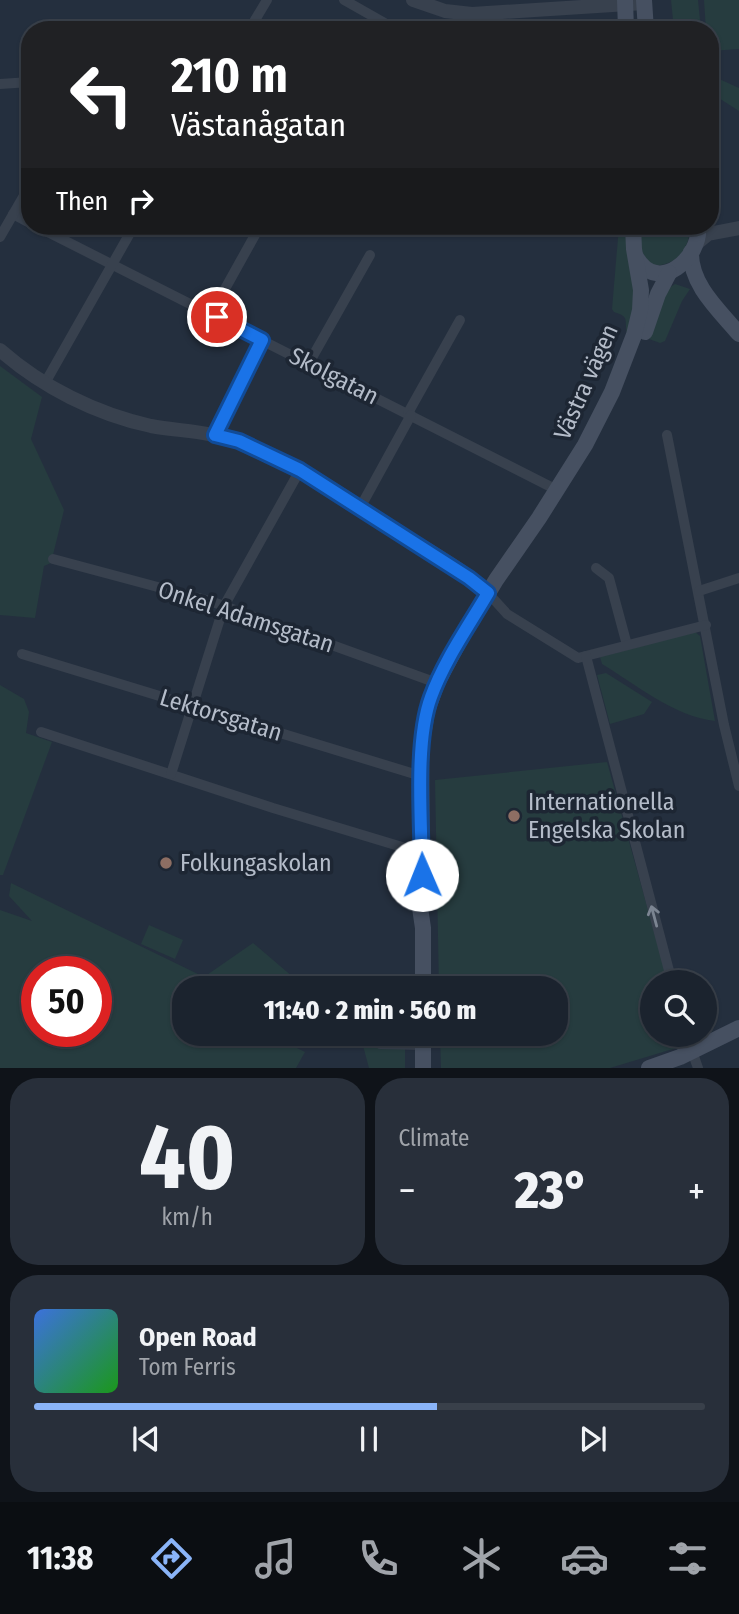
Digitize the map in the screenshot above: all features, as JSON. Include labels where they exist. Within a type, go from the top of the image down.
[{"type":"main road","points":[[644,1],[645,21]]},
{"type":"main road","points":[[625,2],[626,21]]},
{"type":"main road","name":"Västra vägen","points":[[423,976],[423,928],[419,901],[422,875],[421,776],[424,724],[437,683],[488,593],[539,518],[599,418],[634,335],[641,300],[634,235]]},
{"type":"main road","points":[[696,235],[694,272],[710,300],[739,334]]},
{"type":"main road","points":[[635,255],[638,262],[649,272],[660,274],[670,272],[694,247]]},
{"type":"main road","points":[[670,272],[710,300]]},
{"type":"main road","name":"Västra vägen","points":[[539,518],[561,494],[608,423],[636,358],[658,294],[670,272]]},
{"type":"main road","points":[[649,1068],[692,1052],[739,1028]]},
{"type":"main road","points":[[423,1046],[423,1068]]},
{"type":"street","points":[[254,21],[267,0]]},
{"type":"street","points":[[344,0],[381,21]]},
{"type":"street","points":[[413,0],[445,11],[472,15],[644,1]]},
{"type":"street","points":[[0,84],[21,83]]},
{"type":"street","points":[[0,237],[21,201]]},
{"type":"street","points":[[13,214],[21,218]]},
{"type":"street","name":"Skolgatan","points":[[54,235],[556,489]]},
{"type":"street","points":[[44,383],[129,235]]},
{"type":"street","points":[[211,314],[255,235]]},
{"type":"street","points":[[694,247],[707,235]]},
{"type":"street","points":[[309,363],[370,255]]},
{"type":"street","points":[[360,508],[460,320]]},
{"type":"street","points":[[215,435],[262,340]]},
{"type":"street","points":[[0,350],[44,383],[91,406],[134,421],[239,441],[300,470],[469,578],[488,593],[507,614],[578,658],[705,625]]},
{"type":"street","points":[[667,435],[724,724],[739,786]]},
{"type":"street","points":[[171,774],[224,606],[300,470]]},
{"type":"street","name":"Onkel Adamsgatan","points":[[53,559],[224,606],[437,683]]},
{"type":"street","points":[[596,568],[609,578],[627,645]]},
{"type":"street","points":[[699,592],[739,578]]},
{"type":"street","name":"Lektorsgatan","points":[[22,654],[421,776]]},
{"type":"street","points":[[586,656],[669,970]]},
{"type":"street","points":[[41,732],[422,853]]},
{"type":"street","points":[[690,1047],[698,1068]]},
{"type":"green space","points":[[671,0],[698,0],[700,21],[673,21]]},
{"type":"green space","points":[[704,0],[739,0],[739,49],[719,50],[719,21],[705,21]]},
{"type":"green space","points":[[719,79],[739,88],[739,111],[719,98]]},
{"type":"green space","points":[[618,235],[628,235],[637,292],[627,334],[624,317],[612,309]]},
{"type":"green space","points":[[640,235],[689,235],[684,250],[673,261],[665,264],[649,264],[641,250]]},
{"type":"green space","points":[[675,284],[690,289],[665,341],[660,343],[649,339],[661,301]]},
{"type":"green space","points":[[0,366],[42,397],[31,439],[64,510],[51,563],[44,566],[35,618],[0,615]]},
{"type":"green space","points":[[695,632],[700,636],[715,721],[670,706],[602,664],[600,657]]},
{"type":"green space","points":[[606,673],[652,702],[644,714],[610,724],[597,675]]},
{"type":"green space","points":[[0,685],[24,699],[29,712],[26,733],[52,742],[3,875],[0,875]]},
{"type":"green space","points":[[607,762],[665,970],[640,970],[640,1047],[679,1047],[610,1068],[441,1068],[440,1046],[568,1046],[568,976],[439,976],[435,780]]},
{"type":"green space","points":[[11,883],[202,976],[172,976],[172,1046],[293,1046],[305,1052],[296,1068],[0,1068],[0,910],[32,921],[9,896]]},
{"type":"green space","points":[[149,925],[183,940],[175,959],[141,944]]},
{"type":"green space","points":[[253,943],[292,976],[205,976]]},
{"type":"green space","points":[[363,1046],[405,1049],[405,1068],[369,1068]]},
{"type":"place","name":"Internationella Engelska Skolan","points":[[514,816]]},
{"type":"place","name":"Folkungaskolan","points":[[166,863]]},
{"type":"route","points":[[217,317],[262,340],[216,428],[215,435],[239,441],[300,470],[418,544],[488,593],[430,698],[421,749],[422,875]]}]
